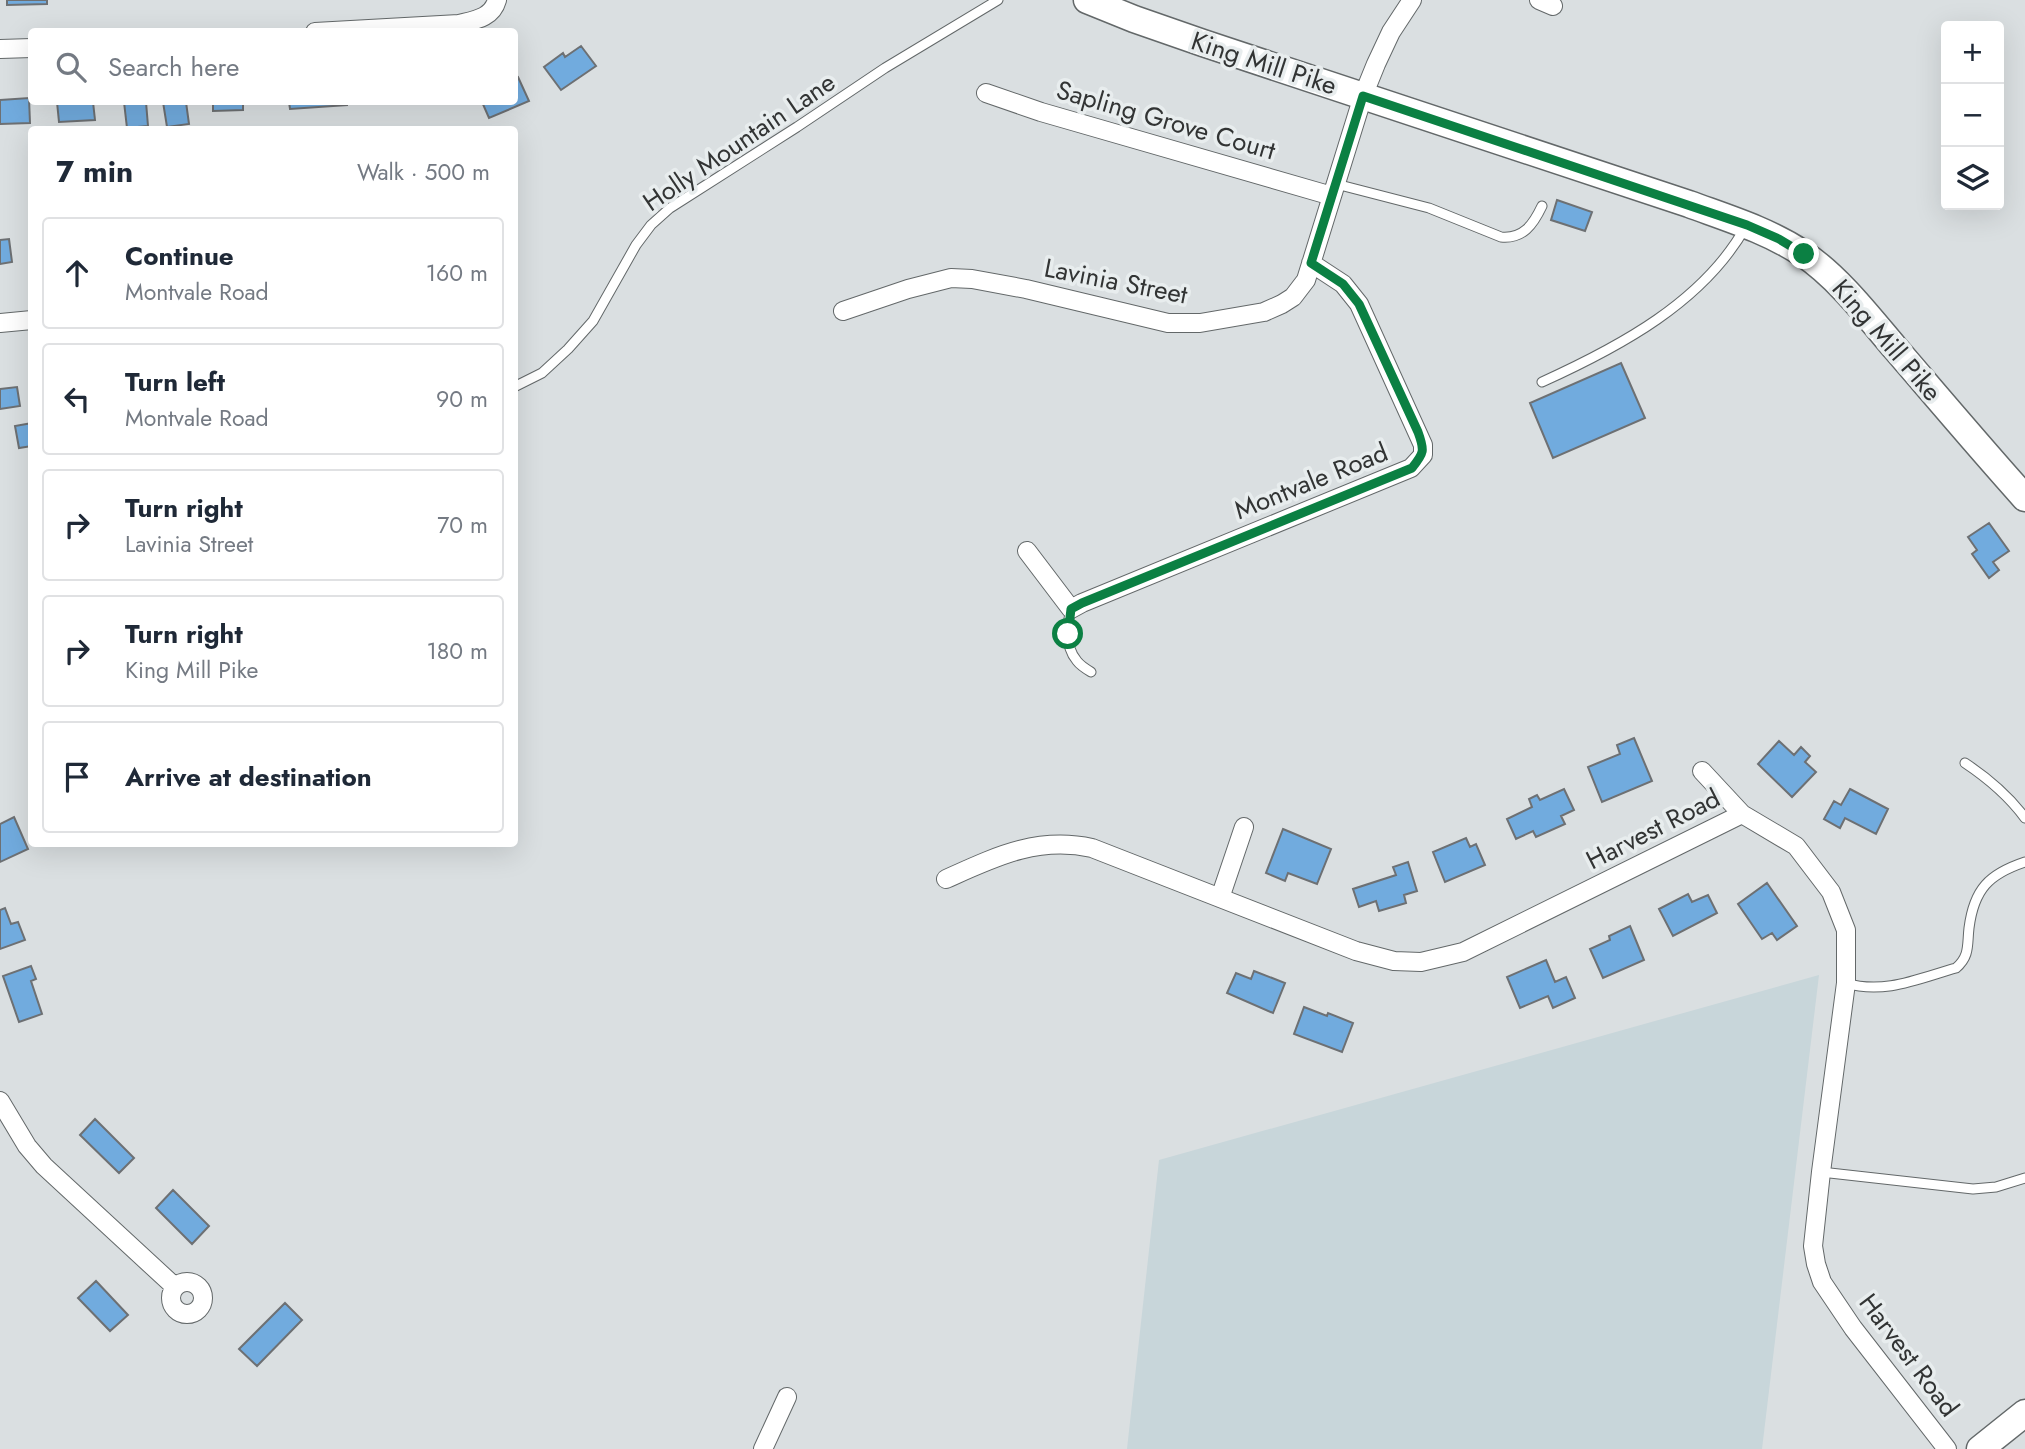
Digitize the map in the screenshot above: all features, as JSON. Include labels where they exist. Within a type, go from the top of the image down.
[{"type":"main road","name":"King Mill Pike","points":[[1087,0],[1145,23],[1747,225],[1779,239],[1827,272],[2025,498]]},
{"type":"main road","points":[[1980,1449],[2025,1413]]},
{"type":"street","points":[[387,28],[459,24],[490,14],[497,0]]},
{"type":"street","name":"Lavinia Street","points":[[843,311],[951,278],[1027,289],[1168,323],[1200,323],[1264,312],[1282,304],[1293,296],[1306,280],[1363,96],[1391,32],[1412,0]]},
{"type":"street","points":[[0,49],[28,48]]},
{"type":"street","name":"Sapling Grove Court","points":[[986,93],[1041,112],[1334,190]]},
{"type":"street","name":"Montvale Road","points":[[1071,609],[1412,468],[1423,455],[1423,445],[1418,432],[1359,304],[1343,284],[1311,263]]},
{"type":"street","points":[[0,323],[28,320]]},
{"type":"street","points":[[1027,551],[1071,609]]},
{"type":"street","points":[[1702,771],[1742,814]]},
{"type":"street","name":"Harvest Road","points":[[946,879],[994,857],[1037,845],[1073,844],[1092,848],[1356,951],[1394,961],[1421,962],[1463,953],[1742,814],[1796,846],[1831,892],[1846,930],[1846,983],[1821,1172],[1814,1246],[1816,1264],[1822,1282],[1860,1338],[1948,1449]]},
{"type":"street","points":[[1220,898],[1244,828]]},
{"type":"street","points":[[0,1101],[27,1146],[44,1166],[175,1287]]},
{"type":"street","points":[[763,1449],[788,1397]]},
{"type":"lane","name":"Holly Mountain Lane","points":[[518,385],[542,373],[593,321],[635,245],[651,225],[670,208],[885,68],[999,0]]},
{"type":"lane","points":[[1334,190],[1429,208],[1501,237],[1512,238],[1530,226],[1542,206]]},
{"type":"lane","points":[[1542,382],[1611,347],[1683,301],[1727,258],[1747,225]]},
{"type":"lane","points":[[1071,609],[1068,634],[1072,653],[1077,662],[1091,672]]},
{"type":"lane","points":[[1965,763],[1992,782],[2025,818]]},
{"type":"lane","points":[[1846,983],[1878,988],[1893,986],[1956,968],[1964,962],[1968,953],[1969,928],[1980,890],[2000,872],[2025,862]]},
{"type":"lane","points":[[1821,1172],[1973,1189],[1996,1187],[2025,1178]]},
{"type":"shaded area","points":[[1819,975],[1762,1449],[1127,1449],[1159,1160]]},
{"type":"building","points":[[7,0],[47,0],[47,4],[7,5]]},
{"type":"building","points":[[581,46],[596,66],[561,90],[544,67],[563,53],[565,57]]},
{"type":"building","points":[[518,77],[529,101],[489,118],[483,105],[518,105]]},
{"type":"building","points":[[28,98],[30,123],[0,124],[0,100]]},
{"type":"building","points":[[57,105],[93,105],[95,120],[59,122]]},
{"type":"building","points":[[124,105],[146,105],[148,126],[127,126]]},
{"type":"building","points":[[163,105],[186,105],[189,124],[167,126]]},
{"type":"building","points":[[213,105],[243,105],[243,110],[213,111]]},
{"type":"building","points":[[289,105],[347,105],[290,109]]},
{"type":"building","points":[[1557,200],[1592,212],[1585,231],[1551,220]]},
{"type":"building","points":[[9,239],[12,262],[0,264],[0,240]]},
{"type":"building","points":[[1621,363],[1645,418],[1553,458],[1530,403]]},
{"type":"building","points":[[17,387],[20,406],[0,409],[0,389]]},
{"type":"building","points":[[28,424],[28,447],[19,448],[15,426]]},
{"type":"building","points":[[1989,523],[2009,551],[1993,562],[1999,570],[1989,578],[1972,554],[1977,550],[1968,537]]},
{"type":"building","points":[[1634,738],[1652,781],[1602,802],[1588,767],[1620,754],[1617,745]]},
{"type":"building","points":[[1779,741],[1794,755],[1801,747],[1810,756],[1805,762],[1816,772],[1792,797],[1758,764]]},
{"type":"building","points":[[1564,789],[1574,810],[1561,816],[1565,824],[1536,837],[1533,831],[1516,839],[1507,819],[1532,807],[1529,799],[1537,795],[1540,800]]},
{"type":"building","points":[[1850,789],[1888,809],[1876,834],[1845,818],[1840,828],[1824,819],[1834,801],[1841,805]]},
{"type":"building","points":[[14,817],[28,849],[0,862],[0,824]]},
{"type":"building","points":[[1283,829],[1331,849],[1317,884],[1288,873],[1285,881],[1266,873]]},
{"type":"building","points":[[1466,838],[1470,847],[1476,844],[1485,865],[1445,882],[1433,852]]},
{"type":"building","points":[[1408,862],[1417,891],[1404,895],[1406,903],[1379,911],[1376,901],[1359,907],[1353,889],[1396,875],[1393,867]]},
{"type":"building","points":[[1767,883],[1797,926],[1777,940],[1772,933],[1762,939],[1738,904]]},
{"type":"building","points":[[1688,894],[1692,902],[1708,895],[1717,913],[1673,936],[1659,909]]},
{"type":"building","points":[[5,908],[11,924],[18,922],[25,940],[0,949],[0,910]]},
{"type":"building","points":[[1630,926],[1644,960],[1603,978],[1590,949],[1610,940],[1609,936]]},
{"type":"building","points":[[1546,960],[1555,982],[1566,977],[1575,998],[1553,1008],[1548,996],[1520,1008],[1507,977]]},
{"type":"building","points":[[31,966],[36,979],[31,981],[42,1014],[19,1022],[3,976]]},
{"type":"building","points":[[1254,971],[1285,983],[1273,1013],[1227,993],[1236,973],[1251,979]]},
{"type":"building","points":[[1304,1007],[1353,1023],[1342,1052],[1294,1034]]},
{"type":"building","points":[[95,1119],[134,1158],[119,1173],[80,1135]]},
{"type":"building","points":[[173,1190],[209,1226],[192,1244],[156,1208]]},
{"type":"building","points":[[96,1281],[128,1315],[110,1331],[78,1298]]},
{"type":"building","points":[[285,1303],[302,1320],[257,1366],[239,1349]]},
{"type":"route","points":[[1068,634],[1071,609],[1082,603],[1412,468],[1423,455],[1423,445],[1418,432],[1359,304],[1343,284],[1311,263],[1363,96],[1689,204],[1747,225],[1804,254]]}]
